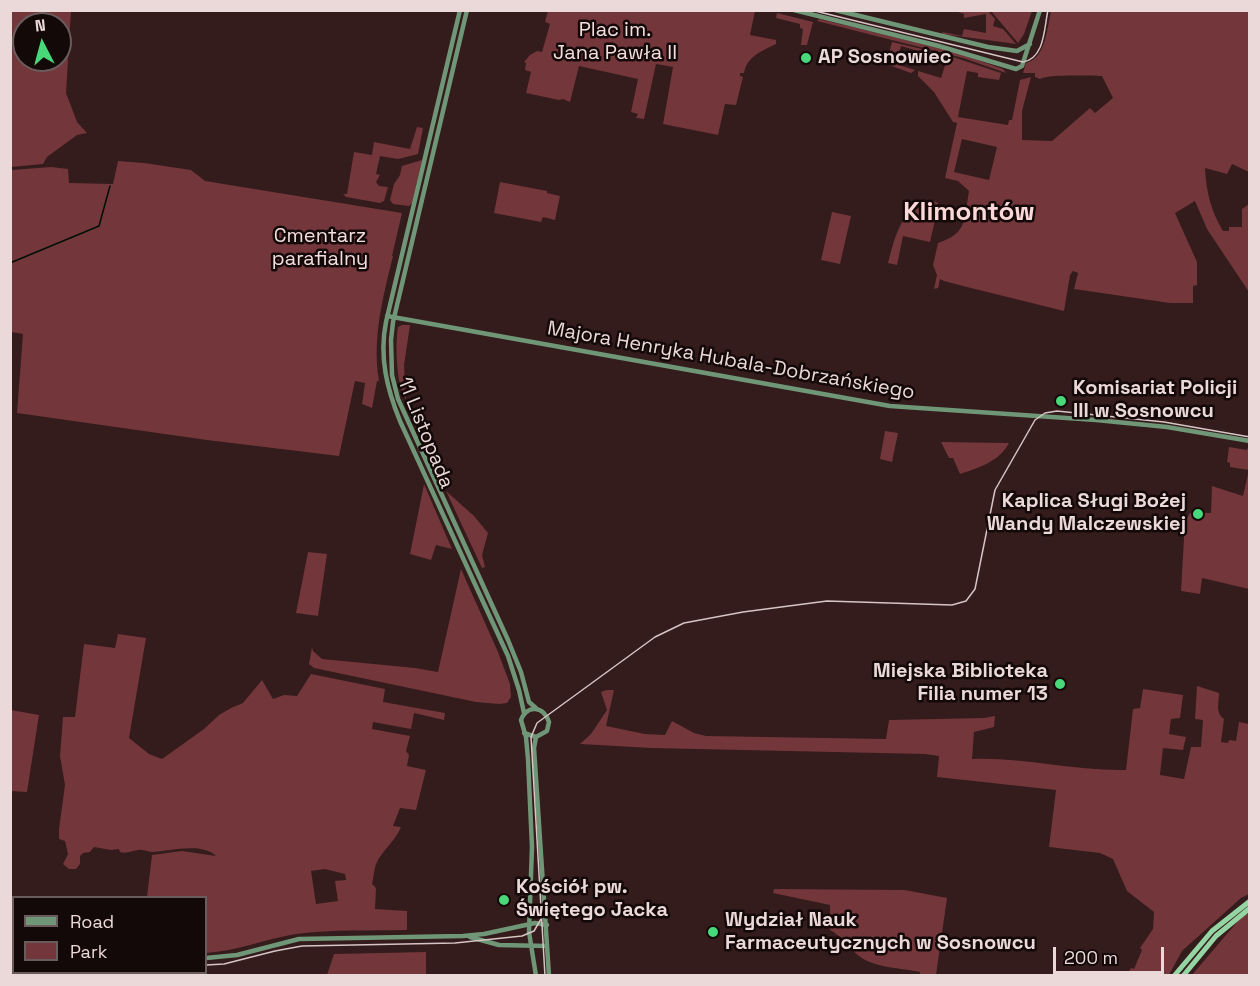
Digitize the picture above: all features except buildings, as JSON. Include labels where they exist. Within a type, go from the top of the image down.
[{"type":"highway","points":[[1174,975],[1212,931],[1250,901]]},
{"type":"highway","points":[[1183,975],[1216,936],[1250,909]]},
{"type":"main road","name":"11 Listopada","points":[[460,10],[428,157],[419,211],[394,317],[392,375],[398,399],[508,640],[521,672],[529,702],[536,708]]},
{"type":"main road","name":"11 Listopada","points":[[467,10],[412,210],[387,316],[383,337],[383,355],[386,383],[392,401],[508,656],[524,714]]},
{"type":"main road","points":[[794,10],[965,52],[1012,69],[1022,66],[1040,10]]},
{"type":"main road","points":[[835,10],[965,43],[1017,51],[1029,44]]},
{"type":"main road","points":[[1017,51],[1024,60]]},
{"type":"main road","points":[[412,210],[419,211]]},
{"type":"main road","points":[[405,242],[411,243]]},
{"type":"main road","name":"Majora Henryka Hubala-Dobrzańskiego","points":[[387,316],[890,406],[1051,416],[1158,426],[1250,441]]},
{"type":"main road","points":[[524,733],[536,737],[547,731],[549,722],[546,714],[536,708],[524,714],[521,724],[528,759],[532,847],[528,924],[536,975]]},
{"type":"main road","points":[[536,737],[534,748],[549,975]]},
{"type":"main road","points":[[207,958],[237,955],[299,939],[463,936],[484,934],[538,922],[547,925]]},
{"type":"main road","points":[[463,936],[494,944],[547,946]]},
{"type":"green space","points":[[10,11],[71,11],[12,12],[12,72],[67,72],[66,93],[77,122],[87,133],[77,135],[47,157],[43,164],[11,167]]},
{"type":"green space","name":"Plac im. Jana Pawła II","points":[[548,11],[755,11],[750,35],[776,40],[776,44],[752,58],[744,73],[740,73],[743,77],[736,105],[725,104],[718,135],[663,124],[673,67],[656,64],[644,119],[636,118],[638,114],[631,112],[638,79],[579,66],[570,102],[526,93],[531,72],[525,70],[526,63],[524,62],[537,51],[542,52],[550,24],[545,22]]},
{"type":"green space","points":[[955,11],[988,11],[995,19],[993,26],[1003,29],[1016,44],[943,34],[942,32],[962,36],[964,29],[986,33],[986,14],[964,18],[964,14]]},
{"type":"green space","points":[[991,11],[1032,11],[1024,34],[1018,43]]},
{"type":"green space","points":[[1051,11],[1249,11],[1249,172],[1232,164],[1227,174],[1205,168],[1210,201],[1223,231],[1229,231],[1229,227],[1242,227],[1242,209],[1249,204],[1249,292],[1207,229],[1195,201],[1175,213],[1197,262],[1197,285],[1193,286],[1193,303],[1170,303],[1074,289],[1078,273],[1073,271],[1070,275],[1064,311],[940,279],[938,288],[934,289],[937,275],[933,265],[938,243],[960,230],[965,217],[969,191],[958,181],[945,178],[957,123],[953,122],[934,92],[918,76],[918,71],[941,78],[947,59],[943,58],[944,54],[1001,73],[999,80],[978,77],[978,73],[967,71],[958,117],[1008,125],[1009,120],[1012,120],[1020,80],[1031,77],[1022,111],[1022,140],[1052,141],[1090,108],[1095,113],[1113,98],[1102,76],[1060,76],[1040,79],[1035,77],[1035,73],[1023,73],[1026,63],[1033,60],[1042,49]],"holes":[[[962,139],[997,147],[989,180],[954,172]]]},
{"type":"green space","points":[[777,13],[813,22],[807,45],[801,45],[803,29],[800,28],[800,24],[776,18]]},
{"type":"green space","points":[[819,19],[955,52],[1003,69],[1006,73],[963,58],[817,21]]},
{"type":"green space","points":[[892,42],[943,54],[942,58],[901,46],[896,64],[915,70],[911,73],[886,64]]},
{"type":"green space","points":[[417,127],[423,128],[418,154],[398,159],[380,156],[376,174],[380,175],[376,182],[379,186],[388,187],[384,201],[380,203],[346,197],[343,194],[347,194],[354,152],[372,155],[374,142],[410,149]]},
{"type":"green space","points":[[422,160],[412,203],[409,206],[393,204],[390,200],[402,166]]},
{"type":"green space","name":"Cmentarz parafialny","points":[[118,161],[191,170],[205,181],[402,213],[380,318],[377,349],[379,381],[377,381],[372,408],[362,404],[365,383],[355,381],[339,456],[17,413],[23,334],[11,332],[11,170],[51,167],[68,169],[69,183],[113,184]]},
{"type":"green space","points":[[500,182],[547,191],[547,193],[560,196],[555,220],[543,217],[541,222],[494,213]]},
{"type":"green space","points":[[931,200],[938,203],[936,212],[943,215],[942,217],[936,216],[930,242],[903,236],[897,265],[888,263],[896,235],[906,216],[911,210],[912,212]]},
{"type":"green space","points":[[832,212],[851,216],[840,264],[821,260]]},
{"type":"green space","points":[[410,325],[404,365],[406,399],[400,385],[397,364],[397,334],[398,327]]},
{"type":"green space","points":[[885,431],[898,433],[892,462],[880,459]]},
{"type":"green space","points":[[941,442],[1009,443],[994,460],[960,474],[953,458],[949,458]]},
{"type":"green space","points":[[1249,445],[1249,470],[1230,467],[1230,463],[1227,462],[1229,447],[1247,450]]},
{"type":"green space","points":[[1249,470],[1249,589],[1202,578],[1200,594],[1181,591],[1185,521],[1190,513],[1211,513],[1212,486],[1243,496]]},
{"type":"green space","points":[[424,484],[452,549],[436,545],[431,560],[410,554]]},
{"type":"green space","points":[[446,491],[474,516],[488,533],[482,555],[485,567],[482,568]]},
{"type":"green space","points":[[308,552],[327,554],[318,616],[296,613]]},
{"type":"green space","points":[[461,569],[510,684],[511,697],[507,703],[476,702],[314,668],[309,664],[312,647],[322,659],[438,672]]},
{"type":"green space","points":[[118,634],[146,638],[129,738],[149,754],[162,759],[204,729],[219,715],[243,703],[262,680],[273,699],[284,695],[297,696],[311,674],[385,689],[383,702],[445,713],[444,720],[414,713],[411,729],[373,722],[372,729],[410,736],[406,751],[409,755],[407,766],[426,770],[416,810],[400,808],[393,826],[401,827],[378,860],[372,884],[376,888],[375,909],[407,911],[407,930],[310,932],[207,953],[207,896],[147,896],[152,855],[182,851],[216,856],[210,852],[203,849],[186,848],[125,853],[120,852],[119,849],[94,847],[90,852],[80,856],[80,864],[76,869],[69,869],[63,864],[68,854],[65,841],[59,839],[65,785],[60,756],[63,717],[75,717],[84,644],[115,648]],"holes":[[[325,869],[345,874],[346,880],[335,881],[338,901],[316,904],[311,871]]]},
{"type":"green space","points":[[1197,686],[1219,693],[1218,711],[1224,719],[1221,742],[1236,741],[1239,722],[1249,724],[1249,894],[1241,898],[1182,951],[1169,975],[1127,975],[1131,968],[1134,969],[1142,950],[1140,948],[1153,929],[1154,912],[1127,891],[1113,859],[1100,853],[1049,847],[1056,790],[937,777],[939,756],[925,754],[651,748],[580,744],[591,734],[607,710],[601,692],[614,690],[606,726],[645,734],[665,735],[672,721],[694,733],[706,736],[886,739],[889,720],[995,716],[994,727],[974,732],[972,759],[1126,770],[1133,709],[1140,708],[1143,689],[1183,695],[1180,718],[1171,719],[1169,734],[1186,737],[1183,750],[1163,748],[1160,775],[1184,779],[1191,747],[1201,747],[1203,720],[1195,719]]},
{"type":"green space","points":[[11,710],[39,715],[27,792],[11,791]]},
{"type":"green space","points":[[774,889],[905,890],[947,898],[936,975],[920,975],[920,972],[865,960],[830,930],[830,905],[773,893]]},
{"type":"green space","points":[[1244,914],[1249,914],[1249,975],[1191,976]]},
{"type":"green space","points":[[426,952],[426,975],[327,975],[334,954]]},
{"type":"green space","points":[[11,955],[12,974],[206,975],[11,975]]},
{"type":"waterway","points":[[10,263],[99,226],[110,186]]},
{"type":"tram line","points":[[811,10],[1023,62],[1036,55],[1040,49],[1048,10]]},
{"type":"tram line","points":[[545,976],[531,737],[537,723],[655,637],[684,623],[743,612],[827,601],[952,605],[966,601],[975,589],[995,490],[1035,420],[1045,413],[1057,411],[1164,422],[1250,437]]},
{"type":"tram line","points":[[207,965],[224,964],[302,946],[455,943],[522,936],[534,931],[541,919]]},
{"type":"place","name":"AP Sosnowiec","points":[[806,58]]},
{"type":"place","name":"Komisariat Policji III w Sosnowcu","points":[[1061,401]]},
{"type":"place","name":"Kaplica Sługi Bożej Wandy Malczewskiej","points":[[1198,514]]},
{"type":"place","name":"Miejska Biblioteka Filia numer 13","points":[[1060,684]]},
{"type":"place","name":"Kościół pw. Świętego Jacka","points":[[504,900]]},
{"type":"place","name":"Wydział Nauk Farmaceutycznych w Sosnowcu","points":[[713,932]]},
{"type":"district","name":"Klimontów","points":[[969,213]]}]
